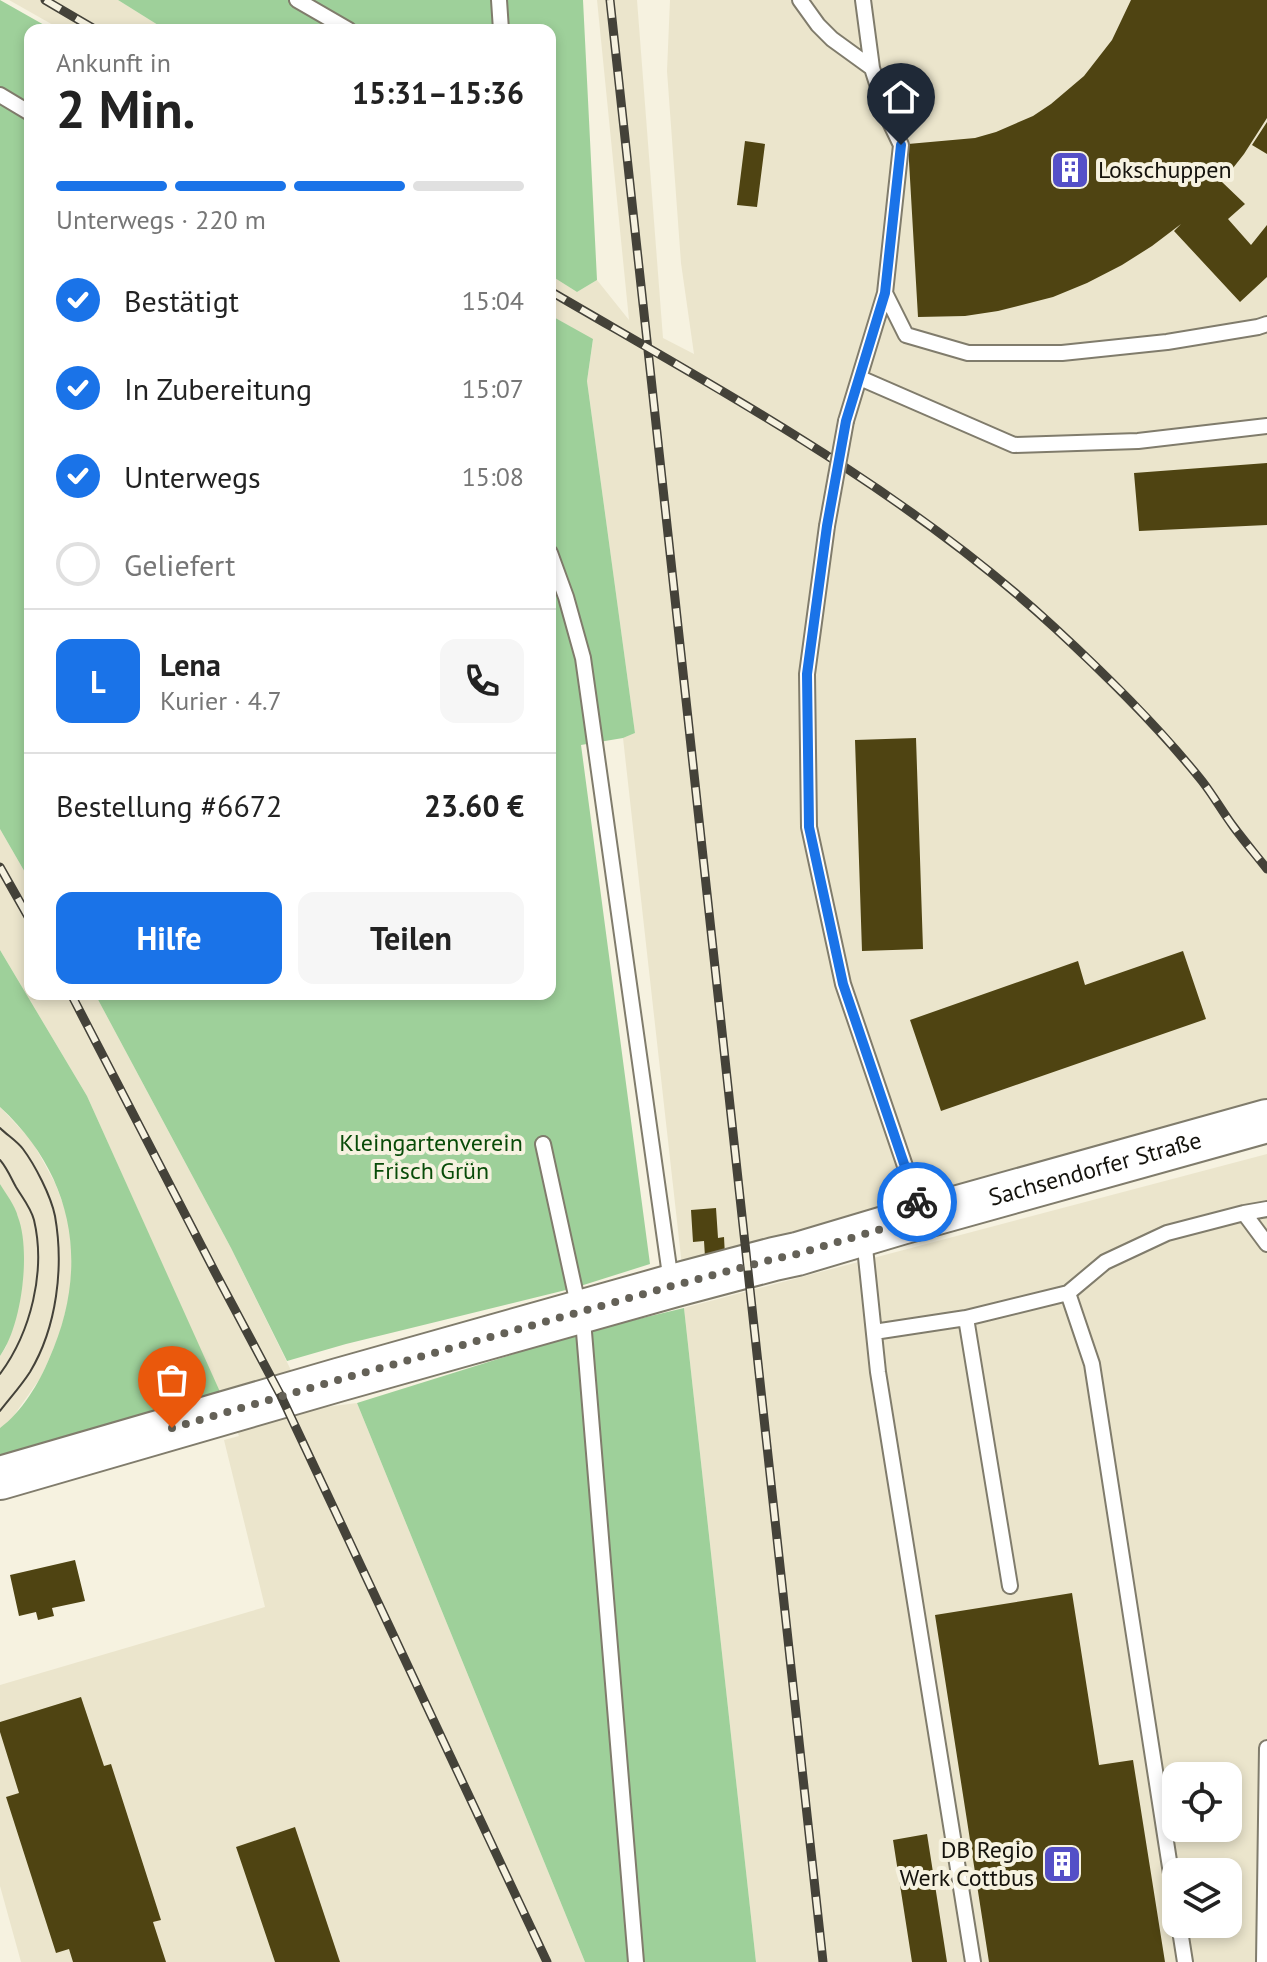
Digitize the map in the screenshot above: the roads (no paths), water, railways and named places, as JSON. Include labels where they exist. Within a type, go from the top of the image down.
[{"type":"street","name":"Sachsendorfer Straße","points":[[0,1478],[579,1312],[797,1254],[1267,1121]]},
{"type":"lane","points":[[297,0],[316,5],[341,24]]},
{"type":"lane","points":[[499,0],[501,24]]},
{"type":"lane","points":[[800,0],[832,39],[872,68]]},
{"type":"lane","points":[[863,0],[872,68],[888,118],[901,145],[885,293],[846,421],[827,526],[807,674],[809,827],[843,984],[922,1217]]},
{"type":"lane","points":[[0,95],[24,109]]},
{"type":"lane","points":[[885,293],[906,335],[968,353],[1062,353],[1167,342],[1267,324]]},
{"type":"lane","points":[[860,378],[1014,445],[1138,441],[1267,426]]},
{"type":"lane","points":[[556,570],[583,658],[672,1286]]},
{"type":"lane","points":[[543,1144],[584,1332],[636,1962]]},
{"type":"lane","points":[[874,1332],[966,1318],[1068,1293],[1105,1262],[1167,1233],[1267,1209]]},
{"type":"lane","points":[[1244,1213],[1267,1244]]},
{"type":"lane","points":[[864,1234],[878,1372],[973,1962]]},
{"type":"lane","points":[[1068,1293],[1092,1364],[1169,1858]]},
{"type":"lane","points":[[966,1318],[1010,1586]]},
{"type":"lane","points":[[1264,1962],[1267,1748]]},
{"type":"lane","points":[[1181,1938],[1185,1962]]},
{"type":"tram line","points":[[0,1128],[23,1149],[46,1190],[55,1216],[59,1256],[56,1296],[47,1336],[30,1372],[0,1411]]},
{"type":"tram line","points":[[0,1160],[33,1216],[38,1260],[28,1320],[0,1374]]},
{"type":"railway","points":[[45,0],[86,24]]},
{"type":"railway","points":[[610,0],[823,1962]]},
{"type":"railway","points":[[556,295],[812,446],[876,488],[998,578],[1055,628],[1150,721],[1202,781],[1267,869]]},
{"type":"railway","points":[[0,867],[24,909]]},
{"type":"railway","points":[[74,1000],[281,1396],[547,1962]]},
{"type":"place","name":"Lokschuppen","points":[[1070,170]]},
{"type":"place","name":"DB Regio Werk Cottbus","points":[[1062,1864]]},
{"type":"park label","name":"Kleingartenverein Frisch Grün","points":[[431,1157]]}]
